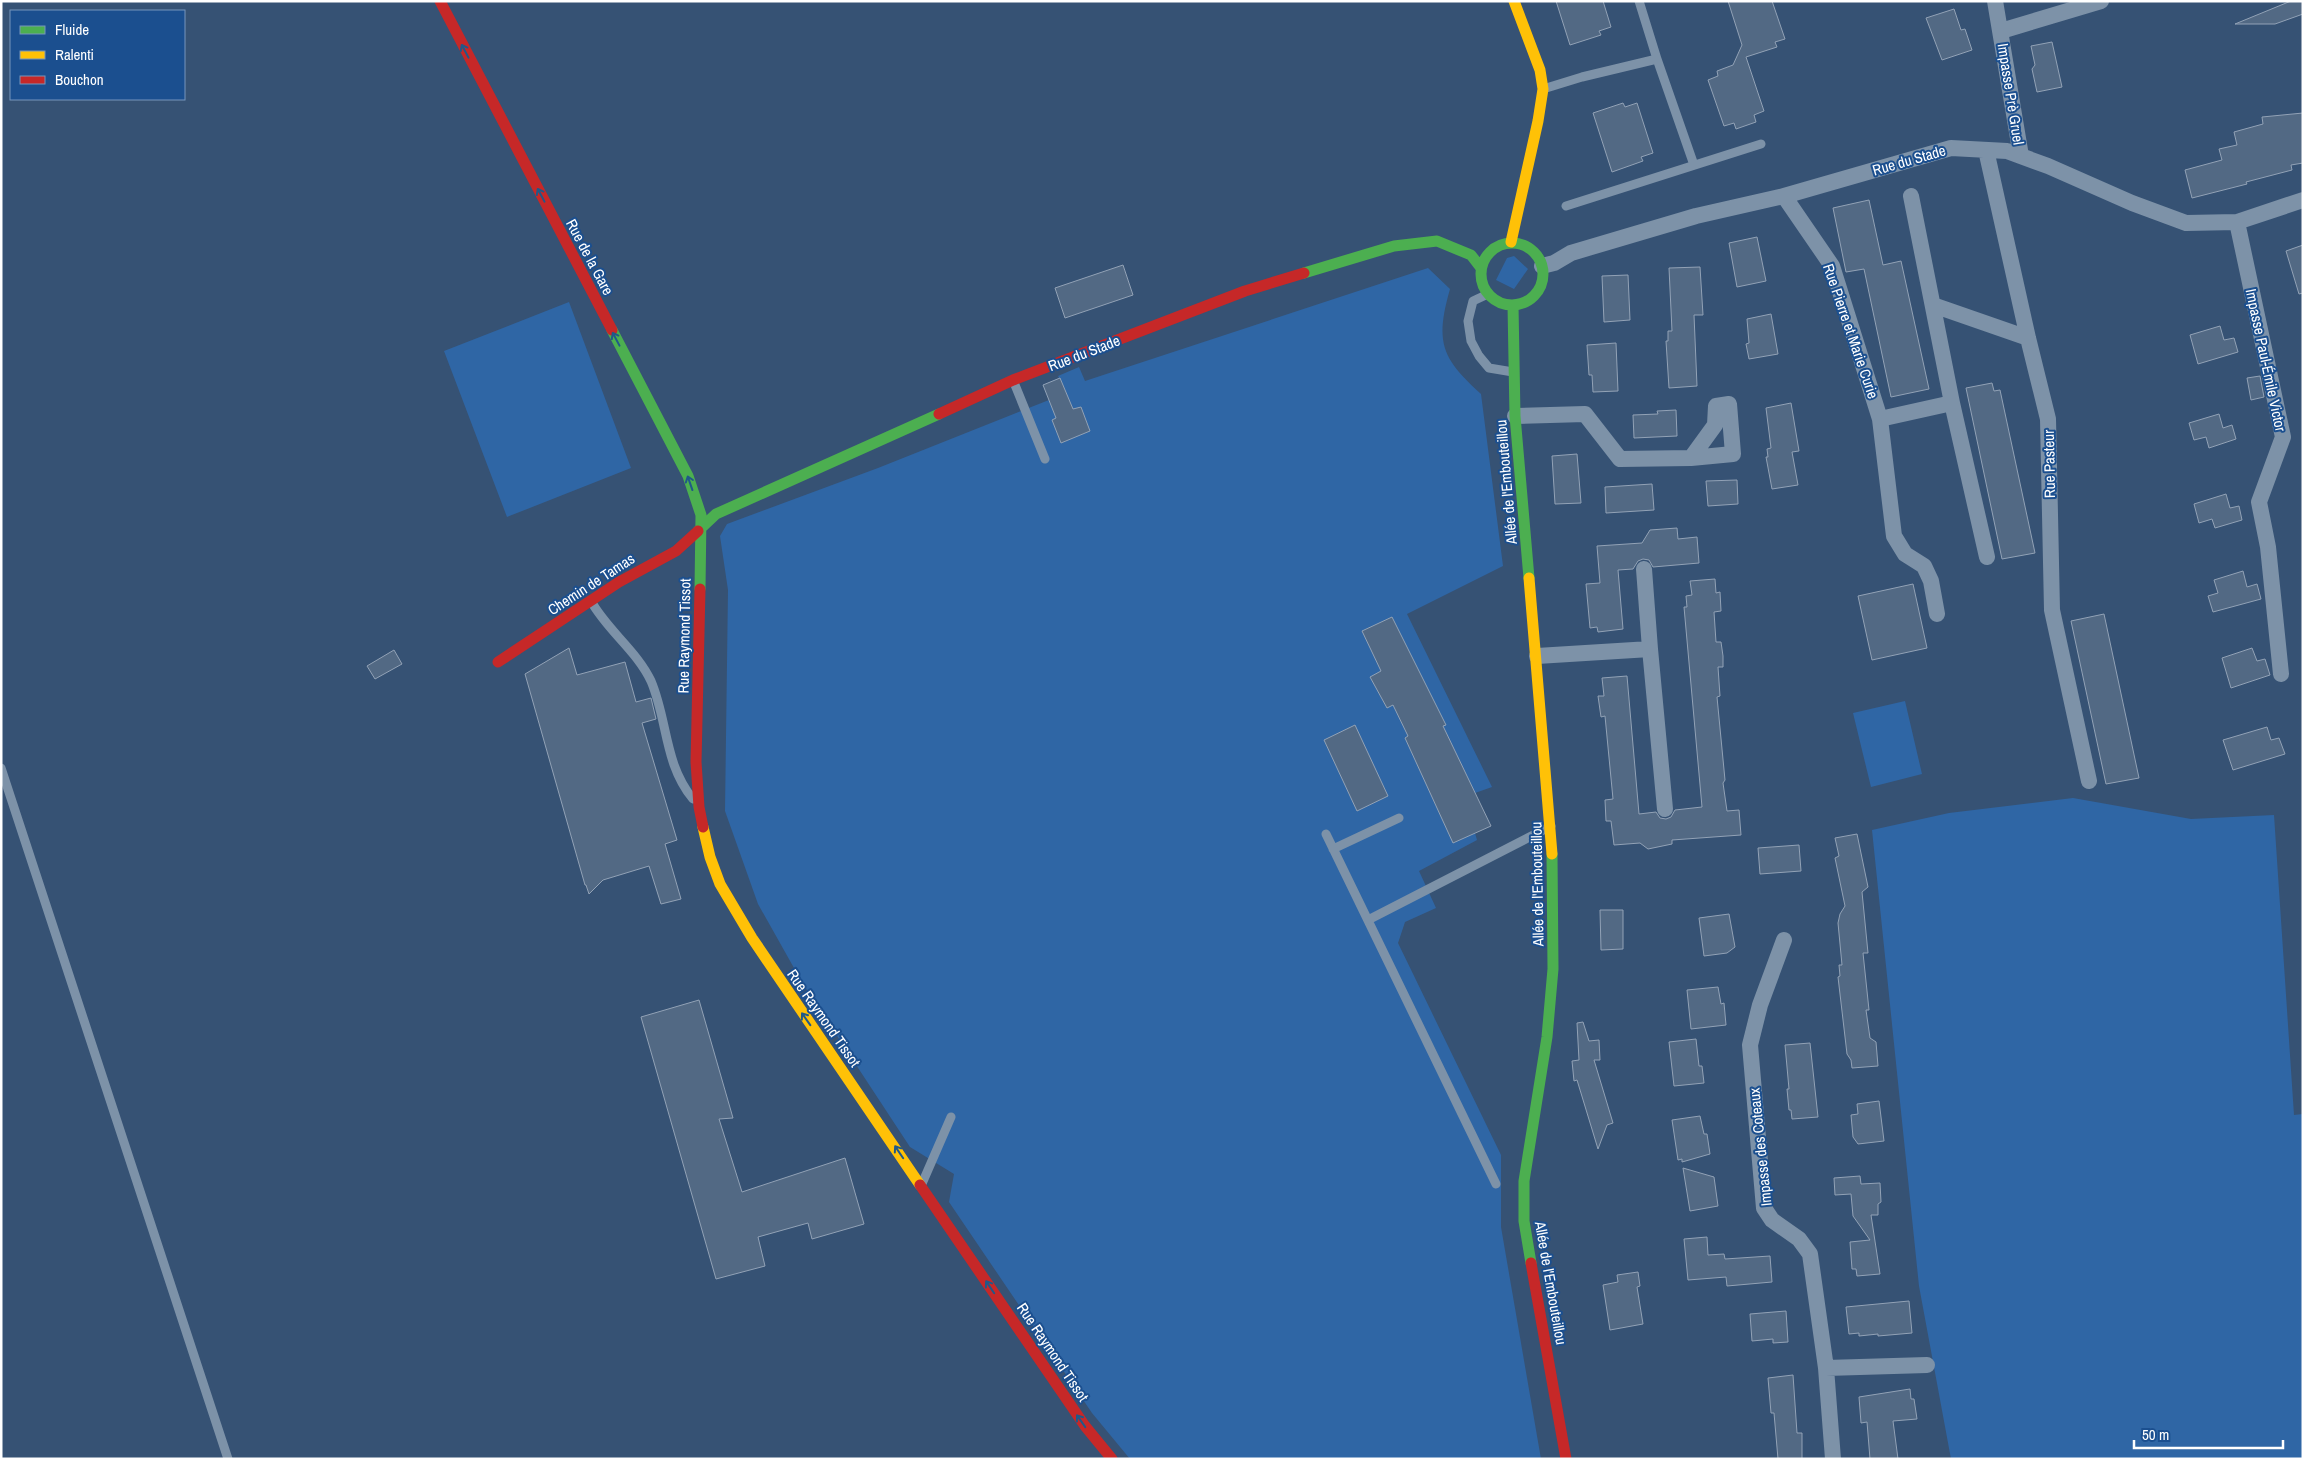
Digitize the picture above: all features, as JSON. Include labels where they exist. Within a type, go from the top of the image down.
[{"type":"street","name":"Rue de la Gare","points":[[440,1],[688,476],[700,515],[699,530]]},
{"type":"street","points":[[1511,242],[1543,90],[1540,70],[1514,1]]},
{"type":"street","name":"Impasse Prè Gruel","points":[[1995,1],[2021,156]]},
{"type":"street","name":"Impasse Prè Gruel","points":[[2001,31],[2100,1]]},
{"type":"street","name":"Rue du Stade","points":[[1542,266],[1554,263],[1571,253],[1696,216],[1784,196],[1952,148],[2007,151],[2132,203],[2186,223],[2237,222],[2303,200]]},
{"type":"street","name":"Rue Pasteur","points":[[1986,150],[2048,418],[2052,610],[2089,781]]},
{"type":"street","name":"Rue Pierre et Marie Curie","points":[[1784,196],[1832,266],[1880,419],[1894,536],[1905,554],[1924,566],[1931,581],[1937,614]]},
{"type":"street","points":[[1911,196],[1952,403],[1987,557]]},
{"type":"street","name":"Impasse Paul-Émile Victor","points":[[2237,222],[2283,437],[2259,502],[2268,547],[2281,674]]},
{"type":"street","name":"Rue du Stade","points":[[699,530],[716,514],[1012,380],[1246,291],[1394,246],[1437,241],[1471,255],[1481,268]]},
{"type":"street","points":[[1511,242],[1524,245],[1536,253],[1542,266],[1543,280],[1537,292],[1526,302],[1513,305],[1499,302],[1488,294],[1481,282],[1481,268],[1486,255],[1497,246],[1511,242]]},
{"type":"street","name":"Allée de l'Embouteillou","points":[[1513,305],[1515,416],[1551,826],[1554,897],[1553,969],[1547,1037],[1524,1181],[1524,1221],[1566,1459]]},
{"type":"street","points":[[1933,305],[2028,338]]},
{"type":"street","name":"Rue Pierre et Marie Curie","points":[[1880,419],[1952,403]]},
{"type":"street","points":[[1515,416],[1585,414],[1620,460],[1691,458]]},
{"type":"street","name":"Chemin de Tamas","points":[[498,662],[645,566],[676,551],[699,530]]},
{"type":"street","name":"Rue Raymond Tissot","points":[[699,530],[701,564],[696,762],[699,807],[710,856],[720,884],[789,994],[1085,1426],[1112,1459]]},
{"type":"street","points":[[1644,569],[1665,809]]},
{"type":"street","points":[[1537,656],[1650,649]]},
{"type":"street","name":"Impasse des Coteaux","points":[[1784,940],[1760,1005],[1750,1045],[1764,1208],[1772,1220],[1799,1238],[1810,1254],[1826,1368],[1833,1459]]},
{"type":"street","points":[[1826,1368],[1927,1365]]},
{"type":"lane","points":[[1639,1],[1694,165]]},
{"type":"lane","points":[[1543,90],[1657,59]]},
{"type":"lane","points":[[1566,206],[1761,144]]},
{"type":"lane","points":[[1488,294],[1473,301],[1468,321],[1471,341],[1479,356],[1489,368],[1513,372]]},
{"type":"lane","points":[[1012,380],[1045,458]]},
{"type":"lane","points":[[591,601],[598,614],[643,667],[650,680],[660,706],[675,771],[699,807]]},
{"type":"lane","points":[[1,768],[228,1459]]},
{"type":"lane","points":[[1333,849],[1399,818]]},
{"type":"lane","points":[[1368,920],[1551,826]]},
{"type":"lane","points":[[1326,834],[1496,1184]]},
{"type":"lane","points":[[921,1186],[951,1117]]},
{"type":"shaded area","points":[[1514,256],[1528,269],[1514,289],[1496,280],[1507,258]]},
{"type":"shaded area","points":[[1428,268],[1450,289],[1443,323],[1445,348],[1457,370],[1481,394],[1503,566],[1407,614],[1492,787],[1475,793],[1475,833],[1477,840],[1419,871],[1436,908],[1405,922],[1398,943],[1501,1155],[1501,1227],[1541,1459],[1130,1459],[1092,1413],[949,1202],[954,1174],[910,1147],[803,984],[758,904],[725,811],[728,590],[720,536],[727,524],[878,468],[1049,400],[1043,385],[1079,367],[1085,381]]},
{"type":"shaded area","points":[[569,302],[631,468],[507,517],[444,351]]},
{"type":"shaded area","points":[[1905,701],[1922,774],[1871,787],[1853,713]]},
{"type":"shaded area","points":[[2073,798],[2191,819],[2274,815],[2294,1115],[2303,1114],[2303,1459],[1951,1459],[1919,1286],[1872,830],[1949,813]]},
{"type":"building","points":[[1556,1],[1603,1],[1611,27],[1599,31],[1601,35],[1570,45]]},
{"type":"building","points":[[1728,1],[1772,1],[1785,39],[1775,42],[1777,47],[1746,57],[1764,111],[1754,115],[1756,122],[1736,129],[1734,123],[1724,126],[1708,80],[1718,76],[1717,71],[1733,65],[1742,45]]},
{"type":"building","points":[[2291,1],[2303,1],[2303,14],[2275,24],[2235,24]]},
{"type":"building","points":[[1954,9],[1961,30],[1965,29],[1972,50],[1942,60],[1926,18]]},
{"type":"building","points":[[2052,42],[2062,87],[2037,92],[2032,69],[2035,65],[2031,46]]},
{"type":"building","points":[[1623,103],[1625,107],[1637,103],[1653,153],[1641,157],[1643,161],[1612,172],[1593,113]]},
{"type":"building","points":[[2303,113],[2303,163],[2291,165],[2292,170],[2192,198],[2185,170],[2222,160],[2219,149],[2237,145],[2234,132],[2263,124],[2262,117]]},
{"type":"building","points":[[1869,200],[1883,265],[1901,261],[1929,389],[1891,397],[1864,269],[1846,272],[1833,208]]},
{"type":"building","points":[[1757,237],[1766,281],[1737,287],[1729,243]]},
{"type":"building","points":[[2303,245],[2303,293],[2299,294],[2286,251]]},
{"type":"building","points":[[1123,265],[1133,295],[1065,318],[1055,288]]},
{"type":"building","points":[[1700,267],[1703,315],[1694,315],[1697,386],[1669,388],[1666,341],[1668,341],[1668,331],[1672,331],[1669,268]]},
{"type":"building","points":[[1628,275],[1630,320],[1604,322],[1602,276]]},
{"type":"building","points":[[1771,314],[1778,354],[1749,359],[1746,344],[1749,343],[1747,319]]},
{"type":"building","points":[[2220,326],[2224,340],[2234,338],[2238,352],[2198,364],[2190,335]]},
{"type":"building","points":[[1616,343],[1618,391],[1593,392],[1592,375],[1589,375],[1587,345]]},
{"type":"building","points":[[2260,376],[2264,397],[2251,400],[2247,378]]},
{"type":"building","points":[[1060,378],[1073,409],[1081,407],[1090,431],[1061,443],[1052,420],[1056,418],[1043,385]]},
{"type":"building","points":[[1992,383],[1994,391],[2000,390],[2035,553],[2002,559],[1966,388]]},
{"type":"building","points":[[1791,403],[1799,451],[1792,452],[1798,485],[1772,489],[1766,457],[1768,457],[1767,449],[1771,448],[1766,408]]},
{"type":"building","points":[[1676,410],[1677,436],[1634,438],[1633,415],[1658,414],[1657,411]]},
{"type":"building","points":[[2219,414],[2223,428],[2232,425],[2236,439],[2209,448],[2206,437],[2194,440],[2189,423]]},
{"type":"building","points":[[1577,454],[1581,503],[1555,504],[1552,456]]},
{"type":"building","points":[[1737,480],[1738,504],[1708,506],[1706,481]]},
{"type":"building","points":[[1652,484],[1654,510],[1606,513],[1605,487]]},
{"type":"building","points":[[2226,494],[2230,508],[2239,506],[2242,520],[2215,528],[2212,519],[2199,523],[2194,504]]},
{"type":"building","points":[[1677,528],[1678,539],[1697,537],[1699,563],[1653,567],[1649,560],[1643,559],[1638,561],[1633,569],[1618,570],[1623,629],[1598,632],[1597,627],[1590,628],[1586,584],[1600,583],[1597,546],[1642,543],[1650,530]]},
{"type":"building","points":[[2243,571],[2247,587],[2257,584],[2261,599],[2213,612],[2208,596],[2218,593],[2214,580]]},
{"type":"building","points":[[1715,579],[1716,593],[1720,592],[1721,611],[1714,612],[1716,642],[1721,642],[1723,656],[1723,667],[1718,667],[1720,696],[1717,697],[1725,780],[1723,783],[1727,811],[1739,810],[1741,835],[1672,840],[1672,844],[1648,849],[1640,843],[1614,845],[1611,821],[1606,821],[1605,800],[1613,799],[1605,716],[1601,717],[1598,696],[1604,696],[1602,678],[1627,676],[1639,814],[1656,812],[1660,818],[1666,819],[1671,817],[1675,810],[1702,807],[1684,607],[1687,607],[1686,596],[1692,595],[1690,581]]},
{"type":"building","points":[[1913,584],[1927,648],[1872,660],[1858,596]]},
{"type":"building","points":[[2104,614],[2139,778],[2106,784],[2071,621]]},
{"type":"building","points":[[1392,617],[1446,725],[1443,726],[1491,826],[1453,843],[1405,738],[1408,736],[1393,705],[1387,708],[1370,677],[1381,671],[1362,631]]},
{"type":"building","points":[[569,648],[577,675],[625,662],[636,702],[651,698],[656,719],[642,723],[677,840],[665,844],[681,899],[661,904],[649,866],[603,880],[589,894],[525,674]]},
{"type":"building","points":[[2252,648],[2257,661],[2265,659],[2270,675],[2231,688],[2222,658]]},
{"type":"building","points":[[394,650],[402,664],[375,679],[367,666]]},
{"type":"building","points":[[1355,725],[1388,796],[1357,811],[1324,740]]},
{"type":"building","points":[[2267,727],[2271,740],[2279,738],[2285,754],[2233,770],[2223,740]]},
{"type":"building","points":[[1857,834],[1868,887],[1862,892],[1868,953],[1863,953],[1869,1010],[1866,1010],[1870,1038],[1876,1042],[1878,1066],[1852,1068],[1851,1060],[1847,1054],[1838,977],[1840,976],[1839,965],[1842,965],[1838,923],[1840,914],[1845,906],[1835,858],[1839,856],[1835,838]]},
{"type":"building","points":[[1799,845],[1801,871],[1760,874],[1758,848]]},
{"type":"building","points":[[1600,910],[1623,910],[1623,949],[1601,950]]},
{"type":"building","points":[[1729,914],[1735,947],[1727,953],[1704,956],[1699,918]]},
{"type":"building","points":[[1718,987],[1721,1004],[1724,1003],[1726,1025],[1691,1029],[1687,990]]},
{"type":"building","points":[[699,1000],[733,1118],[719,1119],[742,1192],[845,1158],[864,1224],[812,1239],[808,1223],[758,1237],[765,1266],[716,1279],[641,1017]]},
{"type":"building","points":[[1583,1022],[1589,1041],[1599,1040],[1600,1060],[1594,1060],[1613,1123],[1607,1125],[1598,1149],[1577,1080],[1574,1081],[1572,1061],[1579,1060],[1577,1023]]},
{"type":"building","points":[[1696,1039],[1699,1066],[1702,1066],[1704,1083],[1674,1086],[1669,1042]]},
{"type":"building","points":[[1810,1043],[1818,1117],[1792,1119],[1787,1089],[1789,1089],[1785,1045]]},
{"type":"building","points":[[1879,1101],[1884,1141],[1858,1144],[1853,1137],[1851,1115],[1858,1114],[1857,1104]]},
{"type":"building","points":[[1700,1116],[1704,1134],[1707,1134],[1710,1154],[1682,1162],[1682,1159],[1678,1160],[1672,1120]]},
{"type":"building","points":[[1683,1168],[1714,1177],[1718,1206],[1690,1211]]},
{"type":"building","points":[[1860,1176],[1861,1184],[1880,1183],[1881,1202],[1878,1204],[1878,1215],[1871,1215],[1880,1274],[1857,1276],[1856,1269],[1852,1269],[1850,1242],[1870,1240],[1853,1216],[1851,1194],[1835,1195],[1834,1178]]},
{"type":"building","points":[[1707,1237],[1708,1255],[1724,1254],[1725,1259],[1770,1256],[1772,1282],[1727,1286],[1726,1277],[1688,1280],[1684,1239]]},
{"type":"building","points":[[1638,1272],[1640,1286],[1637,1287],[1643,1324],[1610,1330],[1603,1285],[1618,1282],[1617,1275]]},
{"type":"building","points":[[1909,1301],[1912,1333],[1878,1336],[1878,1334],[1859,1336],[1859,1333],[1849,1334],[1846,1307]]},
{"type":"building","points":[[1786,1311],[1788,1342],[1773,1343],[1773,1339],[1752,1341],[1750,1314]]},
{"type":"building","points":[[1793,1375],[1797,1433],[1802,1433],[1802,1459],[1778,1459],[1774,1413],[1771,1413],[1768,1378]]},
{"type":"building","points":[[1910,1389],[1911,1399],[1914,1399],[1917,1419],[1893,1421],[1898,1459],[1870,1459],[1867,1422],[1861,1423],[1859,1397]]},
{"type":"traffic: fast","points":[[1304,273],[1394,246],[1437,241],[1471,255],[1481,268]]},
{"type":"traffic: fast","points":[[1512,243],[1524,245],[1534,252],[1541,262],[1543,274],[1541,286],[1534,296],[1524,303],[1512,305],[1500,303],[1490,296],[1483,286],[1481,274],[1483,262],[1490,252],[1500,245],[1512,243]]},
{"type":"traffic: fast","points":[[1513,305],[1515,416],[1529,578]]},
{"type":"traffic: fast","points":[[612,330],[688,476],[701,515],[700,589]]},
{"type":"traffic: fast","points":[[698,531],[716,514],[939,414]]},
{"type":"traffic: fast","points":[[1531,1263],[1524,1221],[1524,1181],[1547,1037],[1553,969],[1552,854]]},
{"type":"traffic: slow","points":[[1511,242],[1538,121],[1543,89],[1540,70],[1514,1]]},
{"type":"traffic: slow","points":[[1529,578],[1552,854]]},
{"type":"traffic: slow","points":[[703,827],[710,857],[720,884],[752,938],[920,1185]]},
{"type":"traffic: jam","points":[[440,1],[612,330]]},
{"type":"traffic: jam","points":[[939,414],[1013,380],[1245,291],[1304,273]]},
{"type":"traffic: jam","points":[[498,662],[619,582],[676,551],[698,531]]},
{"type":"traffic: jam","points":[[700,589],[696,762],[699,807],[703,827]]},
{"type":"traffic: jam","points":[[920,1185],[1085,1426],[1112,1459]]},
{"type":"traffic: jam","points":[[1531,1263],[1566,1459]]}]
